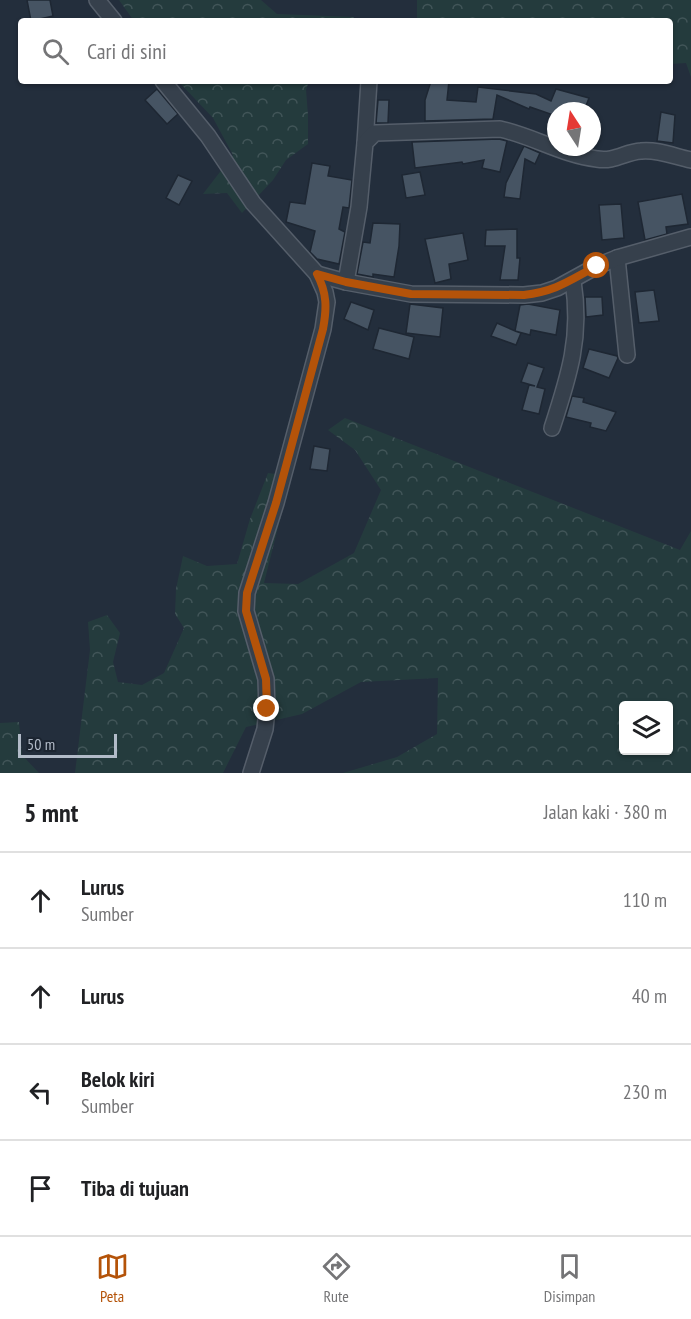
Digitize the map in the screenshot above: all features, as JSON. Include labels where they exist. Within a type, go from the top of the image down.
[{"type":"street","points":[[98,0],[112,18]]},
{"type":"street","points":[[165,84],[208,136],[254,203],[317,274],[327,302],[323,329],[276,503],[247,593],[246,611],[266,679],[267,709],[265,729],[251,773]]},
{"type":"street","points":[[346,282],[359,207],[369,84]]},
{"type":"street","points":[[365,143],[372,135],[381,132],[493,129],[512,132],[556,150],[596,159],[618,158],[641,151],[691,160]]},
{"type":"street","points":[[317,274],[388,291],[432,295],[524,295],[542,293],[573,281],[590,270],[617,258],[691,237]]},
{"type":"street","points":[[617,258],[627,355]]},
{"type":"street","points":[[552,428],[574,351],[577,318],[573,281]]},
{"type":"green space","points":[[119,0],[261,0],[277,14],[354,17],[354,18],[132,18]]},
{"type":"green space","points":[[417,0],[691,0],[691,77],[686,63],[673,64],[673,18],[417,18]]},
{"type":"green space","points":[[181,84],[308,84],[306,90],[308,144],[286,160],[273,180],[242,213],[227,193],[203,194],[233,155],[213,118]]},
{"type":"green space","points":[[345,418],[680,550],[691,531],[691,773],[343,773],[397,757],[437,734],[438,678],[361,682],[302,714],[246,727],[223,773],[75,773],[90,650],[88,622],[107,615],[120,633],[113,662],[118,682],[142,685],[164,673],[184,628],[175,614],[176,589],[183,556],[207,566],[237,564],[250,519],[268,473],[291,476],[264,583],[298,584],[354,553],[381,490],[355,450],[328,430]]},
{"type":"green space","points":[[19,722],[22,755],[39,773],[0,773],[0,723]]},
{"type":"building","points":[[27,0],[50,0],[53,16],[30,18]]},
{"type":"building","points":[[430,84],[449,84],[447,100],[476,102],[478,87],[536,94],[551,101],[556,89],[589,98],[587,102],[547,102],[547,113],[530,107],[529,109],[497,95],[493,119],[425,121],[425,100]]},
{"type":"building","points":[[157,89],[178,114],[167,124],[145,100]]},
{"type":"building","points":[[378,100],[389,100],[388,123],[376,123]]},
{"type":"building","points":[[661,112],[675,115],[673,143],[657,141]]},
{"type":"building","points":[[499,139],[507,141],[500,172],[482,168],[484,160],[415,168],[412,142]]},
{"type":"building","points":[[524,146],[540,153],[535,164],[525,159],[520,199],[504,197],[506,183]]},
{"type":"building","points":[[312,163],[330,166],[328,176],[352,180],[349,208],[343,207],[339,229],[345,232],[339,264],[317,259],[310,252],[315,231],[286,222],[290,202],[305,204]]},
{"type":"building","points":[[420,172],[425,195],[406,198],[402,175]]},
{"type":"building","points":[[178,175],[192,181],[179,205],[166,198]]},
{"type":"building","points":[[682,194],[688,224],[666,227],[667,234],[645,240],[638,202]]},
{"type":"building","points":[[621,204],[624,238],[602,240],[599,205]]},
{"type":"building","points":[[373,223],[400,224],[394,277],[357,274],[363,242],[370,243]]},
{"type":"building","points":[[517,229],[517,258],[520,258],[518,280],[500,280],[505,246],[485,246],[486,230]]},
{"type":"building","points":[[463,233],[468,260],[449,264],[451,279],[435,283],[425,239]]},
{"type":"building","points":[[654,290],[659,321],[639,323],[635,292]]},
{"type":"building","points":[[585,297],[602,297],[603,315],[586,317]]},
{"type":"building","points":[[351,302],[374,310],[368,330],[344,319]]},
{"type":"building","points":[[410,304],[443,308],[440,337],[406,333]]},
{"type":"building","points":[[528,304],[560,310],[556,335],[531,330],[530,335],[515,331],[520,305]]},
{"type":"building","points":[[497,323],[521,333],[516,345],[491,336]]},
{"type":"building","points":[[379,328],[414,337],[409,359],[373,349]]},
{"type":"building","points":[[589,349],[617,356],[609,378],[583,368]]},
{"type":"building","points":[[528,363],[544,368],[537,387],[545,389],[539,414],[522,410],[529,385],[535,386],[521,382]]},
{"type":"building","points":[[572,396],[584,398],[583,402],[616,412],[606,431],[590,427],[591,423],[566,417]]},
{"type":"building","points":[[314,446],[330,449],[327,471],[310,469]]},
{"type":"route","points":[[267,709],[266,679],[246,611],[247,593],[276,503],[326,316],[325,292],[317,274],[388,291],[411,294],[524,295],[557,288],[597,266]]}]
